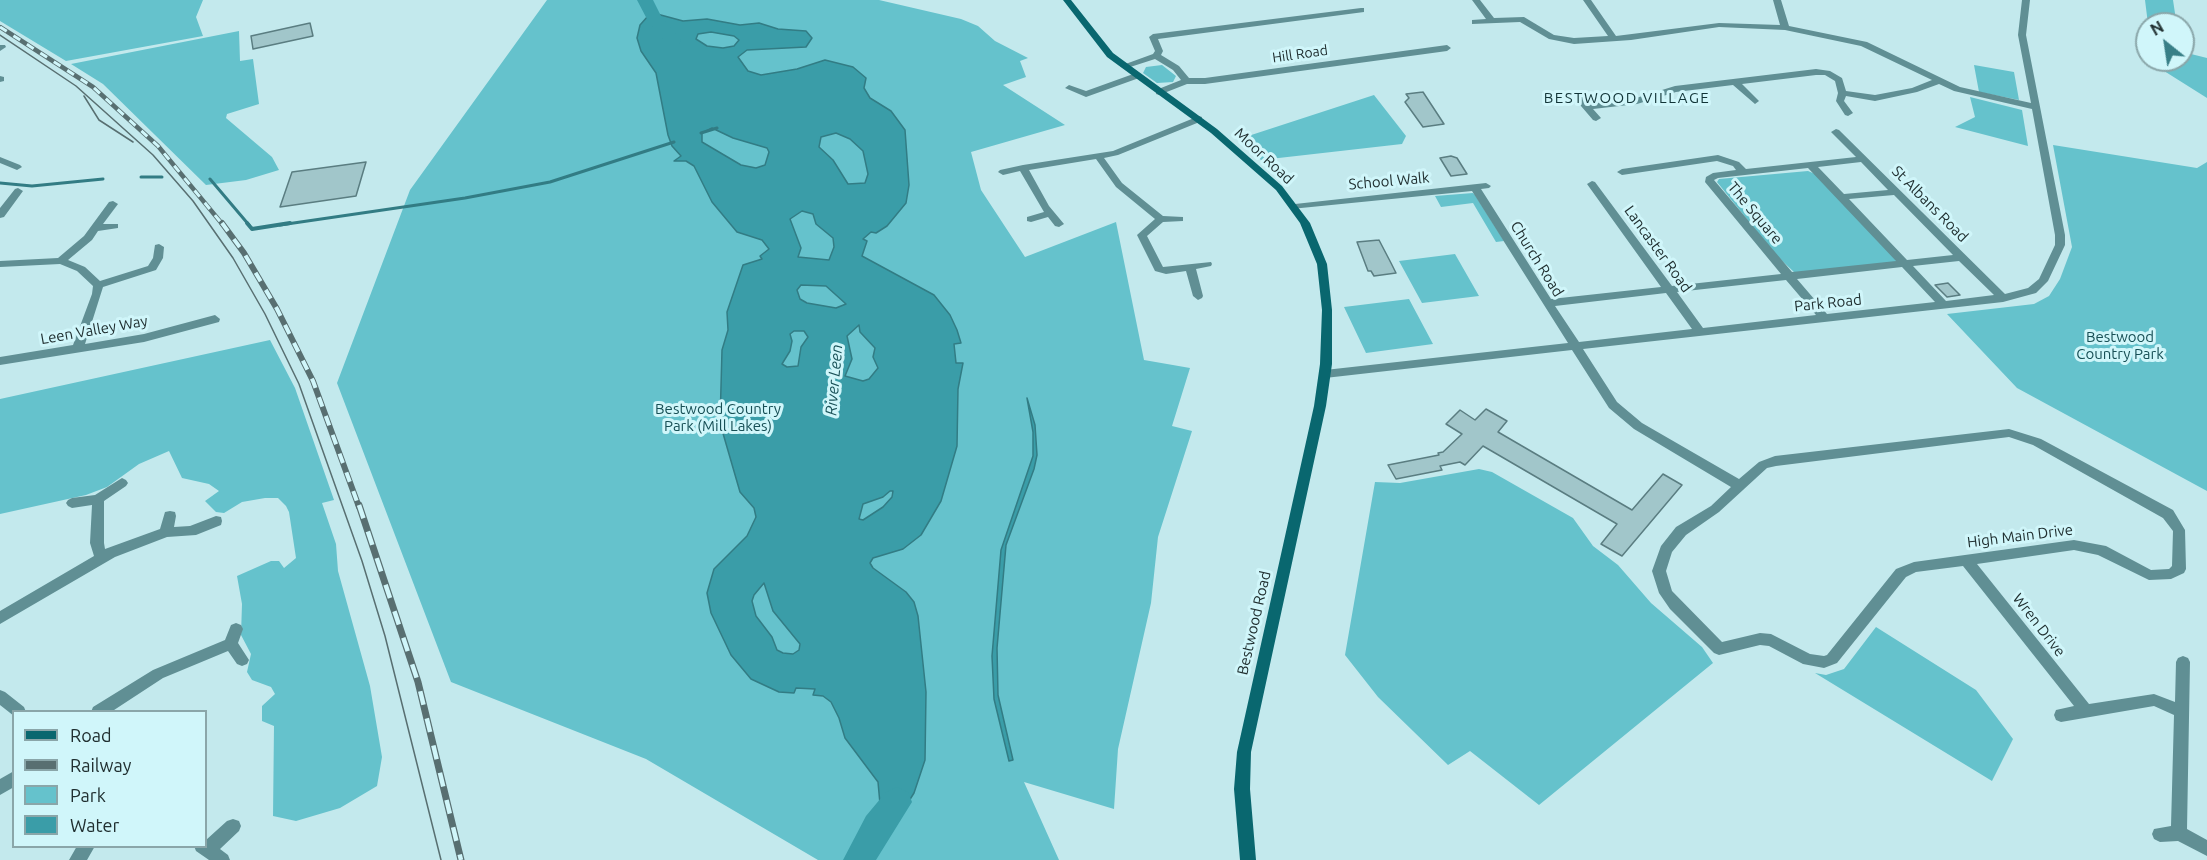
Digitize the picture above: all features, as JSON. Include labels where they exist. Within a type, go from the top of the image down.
[{"type":"main road","name":"Moor Road","points":[[1067,0],[1093,35],[1124,66],[1199,119],[1262,172],[1295,207],[1311,235],[1322,264],[1327,310],[1322,396]]},
{"type":"main road","name":"Bestwood Road","points":[[1248,860],[1242,789],[1246,744],[1322,396]]},
{"type":"street","points":[[1476,0],[1492,21]]},
{"type":"street","points":[[1587,0],[1613,38]]},
{"type":"street","points":[[1777,0],[1785,28]]},
{"type":"street","name":"Park Road","points":[[1325,374],[1944,305],[2003,298],[2032,291],[2043,281],[2060,245],[2022,35],[2026,0]]},
{"type":"street","points":[[1124,66],[1156,56],[1159,51],[1149,38],[1361,10]]},
{"type":"street","points":[[1475,22],[1521,20],[1544,33],[1563,40],[1613,38],[1719,25],[1785,28],[1872,47],[1939,81],[1972,94],[2034,107]]},
{"type":"street","name":"Hill Road","points":[[1159,92],[1186,81],[1205,81],[1448,48]]},
{"type":"street","points":[[1156,56],[1176,68],[1186,81]]},
{"type":"street","points":[[1832,65],[1836,70],[1835,76],[1842,93],[1841,105],[1848,112]]},
{"type":"street","points":[[1587,107],[1637,101],[1671,90],[1694,87],[1816,72],[1835,76]]},
{"type":"street","points":[[1069,88],[1086,94],[1136,76]]},
{"type":"street","points":[[1842,93],[1875,98],[1914,90],[1939,81]]},
{"type":"street","points":[[1736,83],[1755,101]]},
{"type":"street","points":[[1914,90],[1924,96]]},
{"type":"street","points":[[1578,97],[1596,118]]},
{"type":"street","points":[[1003,172],[1099,157],[1199,119]]},
{"type":"street","name":"St Albans Road","points":[[1836,132],[2003,298]]},
{"type":"street","points":[[1099,157],[1119,185],[1161,219],[1179,219]]},
{"type":"street","points":[[1622,172],[1640,166],[1718,158],[1736,164],[1744,172]]},
{"type":"street","name":"The Square","points":[[1824,318],[1710,182],[1710,179],[1716,175],[1863,159]]},
{"type":"street","points":[[0,160],[17,167]]},
{"type":"street","points":[[1811,165],[1944,305]]},
{"type":"street","points":[[1023,168],[1059,224]]},
{"type":"street","name":"Lancaster Road","points":[[1592,184],[1700,332]]},
{"type":"street","name":"School Walk","points":[[1295,207],[1481,187]]},
{"type":"street","name":"Church Road","points":[[1481,187],[1574,346]]},
{"type":"street","points":[[0,215],[18,190]]},
{"type":"street","points":[[1842,197],[1896,192]]},
{"type":"street","points":[[61,261],[88,238],[112,204]]},
{"type":"street","points":[[1031,219],[1050,213]]},
{"type":"street","points":[[1161,219],[1142,235],[1159,269],[1166,272],[1207,264]]},
{"type":"street","points":[[96,228],[114,226]]},
{"type":"street","points":[[98,285],[152,268],[158,258],[159,247]]},
{"type":"street","points":[[1547,303],[1962,257]]},
{"type":"street","points":[[0,264],[61,261],[81,268],[98,285]]},
{"type":"street","points":[[1190,267],[1198,297]]},
{"type":"street","points":[[78,348],[98,285]]},
{"type":"street","name":"Leen Valley Way","points":[[0,361],[144,338],[193,320],[214,319]]},
{"type":"street","points":[[1574,346],[1613,405],[1625,417],[1740,486]]},
{"type":"street","name":"High Main Drive","points":[[2009,433],[2037,442],[2159,508],[2175,522],[2179,530],[2179,569],[2162,576],[2135,570],[2088,546],[2074,544],[1966,560],[1914,567],[1900,573],[1832,659],[1824,662],[1808,660],[1771,640],[1760,639],[1719,649],[1675,605],[1666,593],[1659,571],[1666,550],[1681,531],[1715,509],[1763,465],[1775,461],[2009,433]]},
{"type":"street","points":[[72,503],[98,499],[122,483]]},
{"type":"street","points":[[98,499],[97,543],[101,558]]},
{"type":"street","points":[[166,532],[170,516]]},
{"type":"street","points":[[0,618],[101,558],[166,532],[191,531],[216,521]]},
{"type":"street","name":"Wren Drive","points":[[1966,560],[2086,711]]},
{"type":"street","points":[[100,710],[158,674],[231,644],[236,629]]},
{"type":"street","points":[[231,644],[242,660]]},
{"type":"street","points":[[2179,833],[2183,662]]},
{"type":"street","points":[[0,696],[18,710]]},
{"type":"street","points":[[2061,716],[2154,700],[2182,711]]},
{"type":"street","points":[[207,846],[233,826]]},
{"type":"street","points":[[2160,834],[2179,833],[2207,848]]},
{"type":"street","points":[[205,848],[222,860]]},
{"type":"green space","points":[[0,0],[203,0],[196,17],[203,36],[66,61],[0,21]]},
{"type":"green space","name":"Bestwood Country Park (Mill Lakes)","points":[[547,0],[879,0],[961,19],[978,26],[995,41],[1028,58],[1020,61],[1026,77],[1003,85],[1065,125],[971,152],[981,190],[1025,257],[1116,222],[1144,360],[1190,368],[1172,426],[1192,431],[1158,537],[1151,603],[1118,749],[1114,809],[1024,782],[1059,860],[818,860],[646,759],[451,682],[337,383],[410,190]]},
{"type":"green space","points":[[2145,0],[2173,0],[2175,12],[2146,12]]},
{"type":"green space","points":[[239,31],[240,61],[253,59],[259,104],[227,114],[226,118],[272,157],[279,170],[246,180],[206,185],[103,84],[71,64]]},
{"type":"green space","points":[[2195,55],[2207,58],[2207,98],[2166,72],[2195,72]]},
{"type":"green space","points":[[1162,65],[1176,76],[1173,82],[1157,83],[1143,73],[1146,67]]},
{"type":"green space","points":[[1974,65],[2014,72],[2019,100],[1979,92]]},
{"type":"green space","points":[[1374,95],[1406,136],[1402,144],[1261,160],[1239,139]]},
{"type":"green space","points":[[1970,97],[2022,110],[2028,146],[1955,127],[1975,117]]},
{"type":"green space","name":"Bestwood Country Park","points":[[2053,145],[2197,168],[2207,162],[2207,491],[2017,388],[1947,314],[2034,304],[2049,296],[2060,279],[2072,247]]},
{"type":"green space","points":[[1808,171],[1815,174],[1897,259],[1895,262],[1795,273],[1775,254],[1717,182],[1719,179]]},
{"type":"green space","points":[[1473,193],[1504,241],[1496,242],[1473,203],[1441,207],[1435,196]]},
{"type":"green space","points":[[1455,254],[1479,296],[1422,303],[1399,261]]},
{"type":"green space","points":[[1409,299],[1433,344],[1366,353],[1344,307]]},
{"type":"green space","points":[[270,340],[295,388],[334,500],[322,503],[336,544],[338,571],[370,686],[382,757],[377,786],[340,808],[296,821],[273,816],[274,726],[262,721],[262,706],[275,694],[271,687],[252,680],[247,672],[251,654],[241,635],[242,604],[237,576],[271,561],[279,561],[284,568],[296,558],[289,512],[286,506],[278,498],[265,498],[242,502],[224,513],[216,512],[205,501],[219,491],[209,484],[182,478],[169,451],[139,464],[107,487],[86,495],[0,514],[0,399]]},
{"type":"green space","points":[[1479,469],[1492,472],[1573,518],[1593,546],[1618,565],[1651,603],[1702,647],[1713,663],[1539,805],[1470,751],[1448,765],[1378,697],[1345,655],[1375,482],[1400,483]]},
{"type":"green space","points":[[1876,627],[1976,690],[2013,739],[1992,781],[1815,673],[1826,675],[1844,669]]},
{"type":"water","points":[[657,14],[683,21],[707,19],[740,25],[759,23],[778,29],[806,31],[812,38],[806,47],[747,50],[738,57],[748,71],[761,75],[797,69],[825,60],[853,67],[866,78],[864,88],[870,98],[891,111],[905,130],[909,185],[906,203],[887,226],[876,233],[871,232],[863,239],[867,241],[862,256],[934,295],[950,315],[957,330],[961,343],[954,344],[956,363],[963,363],[958,389],[957,446],[941,501],[921,535],[903,549],[873,558],[870,563],[873,568],[906,592],[914,602],[918,616],[926,692],[925,760],[914,793],[890,831],[867,821],[880,804],[878,782],[845,738],[831,702],[823,696],[813,695],[815,689],[796,688],[794,693],[779,692],[751,679],[731,655],[711,613],[707,593],[714,569],[747,536],[756,517],[754,508],[740,492],[720,423],[722,350],[728,330],[727,312],[743,265],[762,259],[760,256],[769,249],[762,240],[737,232],[712,202],[694,166],[686,161],[674,161],[681,156],[672,146],[668,135],[656,73],[641,51],[637,38],[640,25],[648,16]],"holes":[[[711,32],[734,36],[739,40],[734,46],[723,48],[707,46],[696,39],[698,34]],[[712,128],[733,138],[767,148],[769,152],[765,165],[756,168],[741,165],[702,142],[702,133]],[[836,133],[850,139],[863,151],[868,174],[865,183],[848,184],[833,160],[819,147],[821,137]],[[802,211],[813,214],[816,224],[833,238],[834,247],[829,260],[798,257],[801,248],[790,219]],[[801,285],[826,286],[846,304],[836,308],[807,303],[800,299],[797,290]],[[859,325],[860,332],[875,348],[873,357],[878,368],[869,379],[863,381],[845,376],[852,359],[847,336]],[[794,331],[804,331],[808,337],[801,347],[798,366],[787,367],[782,364],[790,351],[792,341],[790,334]],[[893,491],[892,497],[883,507],[863,520],[859,519],[863,504]],[[764,583],[773,611],[800,644],[799,650],[793,654],[777,650],[772,637],[756,616],[752,601]]]},
{"type":"water","points":[[1027,398],[1035,425],[1037,455],[1006,545],[997,648],[998,695],[1013,760],[1009,761],[994,699],[992,656],[1001,550],[1033,456],[1033,432]]},
{"type":"building","points":[[310,23],[313,36],[253,49],[251,36]]},
{"type":"building","points":[[1423,92],[1444,124],[1423,127],[1405,102],[1409,98],[1406,94]]},
{"type":"building","points":[[1451,156],[1457,158],[1467,174],[1451,176],[1440,158]]},
{"type":"building","points":[[366,162],[356,196],[280,207],[292,172]]},
{"type":"building","points":[[1379,240],[1396,273],[1374,276],[1371,271],[1368,271],[1357,242]]},
{"type":"building","points":[[1948,283],[1960,295],[1947,297],[1935,285]]},
{"type":"building","points":[[1486,409],[1507,421],[1498,432],[1632,510],[1663,474],[1682,485],[1622,556],[1601,544],[1617,524],[1483,446],[1465,465],[1460,462],[1440,466],[1442,470],[1396,479],[1388,465],[1439,455],[1438,453],[1443,452],[1462,434],[1446,424],[1460,410],[1475,420]]},
{"type":"waterway","name":"River Leen","points":[[645,0],[654,18],[673,40]]},
{"type":"waterway","points":[[701,133],[717,128]]},
{"type":"waterway","points":[[280,225],[465,198],[550,182],[674,142]]},
{"type":"waterway","points":[[141,177],[162,177]]},
{"type":"waterway","points":[[0,183],[32,186],[103,179]]},
{"type":"waterway","points":[[210,179],[249,225]]},
{"type":"waterway","points":[[247,223],[252,229],[290,223]]},
{"type":"waterway","name":"River Leen","points":[[859,860],[877,827],[897,802]]},
{"type":"tram line","points":[[0,35],[76,86],[153,155],[193,201],[233,258],[265,314],[299,384],[362,561],[385,636],[441,860]]},
{"type":"tram line","points":[[84,96],[99,120],[133,142]]},
{"type":"railway","points":[[0,27],[93,87],[158,146],[223,225]]},
{"type":"railway","points":[[222,223],[244,253],[277,309],[313,381],[359,507]]},
{"type":"railway","points":[[359,505],[418,682],[461,860]]},
{"type":"district","name":"BESTWOOD VILLAGE","points":[[1627,98]]}]
